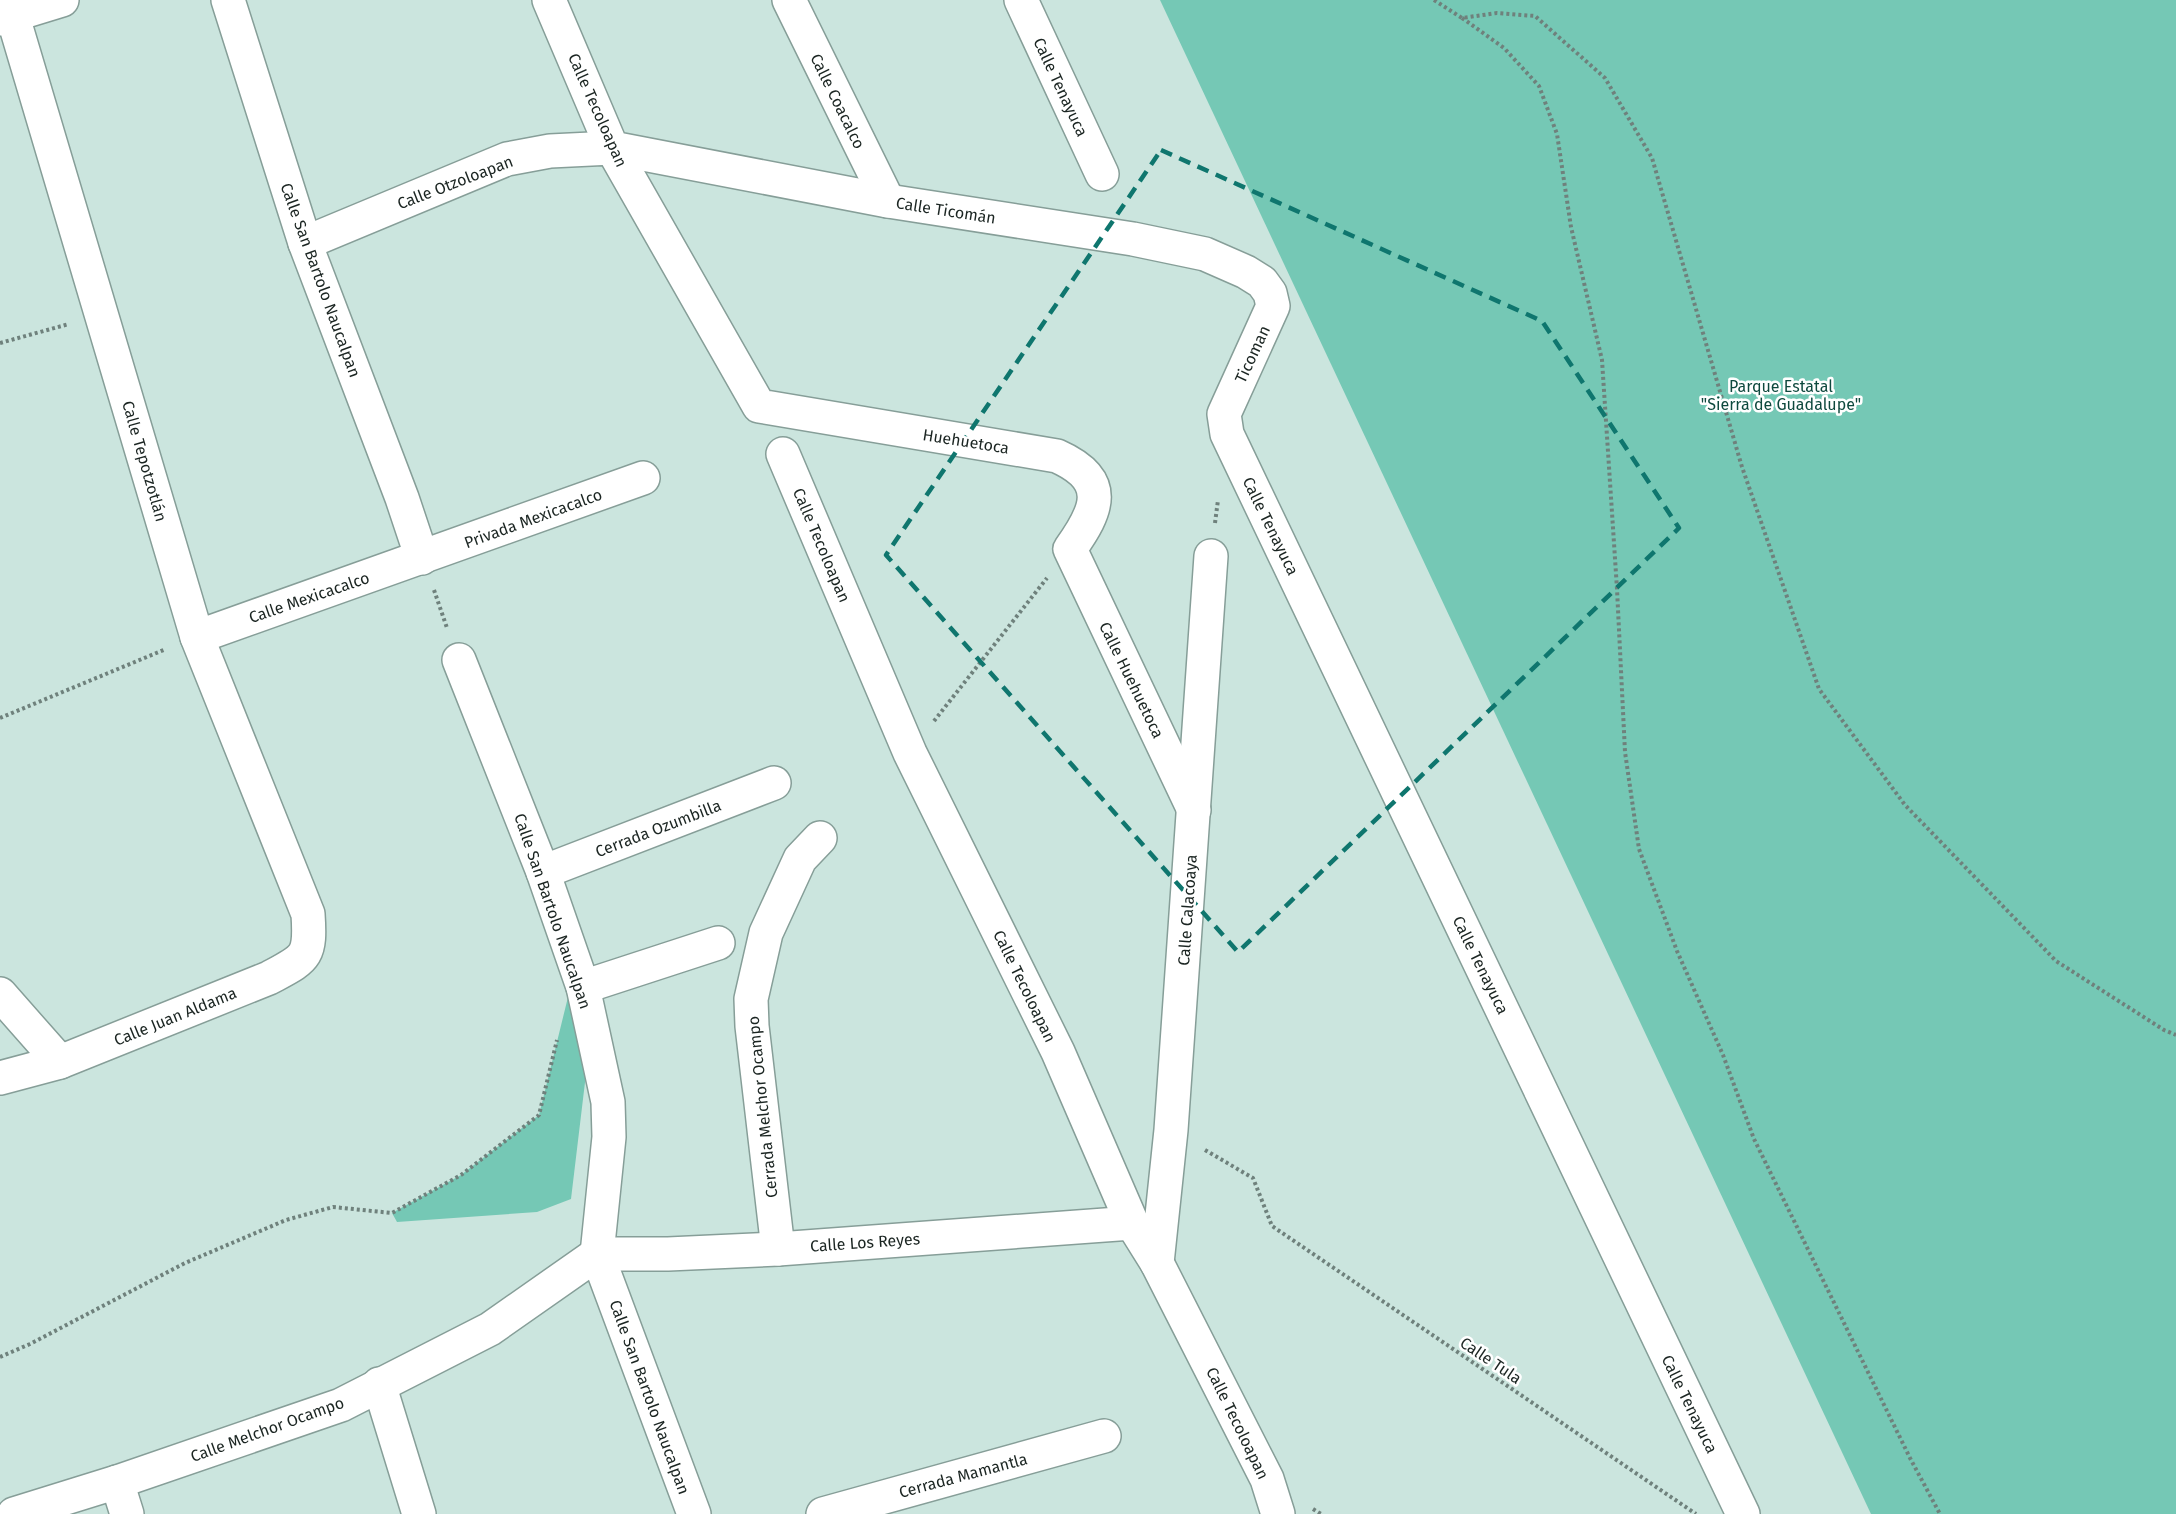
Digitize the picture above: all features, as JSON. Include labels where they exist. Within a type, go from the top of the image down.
[{"type":"street","points":[[7,11],[62,0]]},
{"type":"street","name":"Calle San Bartolo Naucalpan","points":[[228,0],[305,243],[402,498],[422,558]]},
{"type":"street","name":"Calle Tecoloapan","points":[[549,0],[612,148],[759,406]]},
{"type":"street","name":"Calle Coacalco","points":[[789,0],[888,201]]},
{"type":"street","name":"Calle Tenayuca","points":[[1021,0],[1102,174]]},
{"type":"street","name":"Calle Tepotzotlán","points":[[7,11],[102,315],[196,636],[308,914]]},
{"type":"street","name":"Calle Otzoloapan","points":[[305,243],[507,159],[550,151],[612,148]]},
{"type":"street","name":"Calle Ticomán","points":[[612,148],[888,201],[1132,239],[1205,254],[1246,272],[1262,282],[1270,293]]},
{"type":"street","name":"Ticoman","points":[[1224,414],[1267,323],[1273,306],[1270,293]]},
{"type":"street","name":"Huehuetoca","points":[[759,406],[1057,456],[1083,470],[1091,482],[1095,498],[1094,510],[1088,524],[1070,549]]},
{"type":"street","name":"Calle Tenayuca","points":[[1224,414],[1227,434],[1743,1514]]},
{"type":"street","name":"Calle Tecoloapan","points":[[783,454],[909,753],[1058,1052],[1132,1223],[1157,1263],[1267,1479],[1278,1514]]},
{"type":"street","name":"Privada Mexicacalco","points":[[422,558],[643,478]]},
{"type":"street","name":"Calle Huehuetoca","points":[[1070,549],[1194,810]]},
{"type":"street","name":"Calle Calacoaya","points":[[1157,1263],[1171,1130],[1211,556]]},
{"type":"street","name":"Calle Mexicacalco","points":[[196,636],[422,558]]},
{"type":"street","name":"Calle San Bartolo Naucalpan","points":[[459,660],[543,872],[583,987],[608,1102],[609,1137],[597,1254],[694,1514]]},
{"type":"street","name":"Cerrada Ozumbilla","points":[[543,872],[774,783]]},
{"type":"street","name":"Cerrada Melchor Ocampo","points":[[778,1249],[752,1026],[752,999],[766,933],[800,859],[820,838]]},
{"type":"street","name":"Calle Juan Aldama","points":[[0,1078],[60,1062],[269,978],[306,954],[309,937],[308,914]]},
{"type":"street","points":[[583,987],[718,943]]},
{"type":"street","points":[[0,994],[60,1062]]},
{"type":"street","name":"Calle Los Reyes","points":[[597,1254],[668,1254],[778,1249],[1132,1223]]},
{"type":"street","name":"Calle Melchor Ocampo","points":[[14,1514],[117,1482],[341,1405],[490,1329],[597,1254]]},
{"type":"street","points":[[379,1384],[419,1514]]},
{"type":"street","name":"Cerrada Mamantla","points":[[823,1514],[1104,1436]]},
{"type":"street","points":[[117,1482],[127,1514]]},
{"type":"path","points":[[1434,0],[1504,48],[1539,86],[1557,134],[1571,227],[1602,360],[1625,752],[1639,849],[1677,951],[1723,1055],[1754,1138],[1910,1458],[1940,1514]]},
{"type":"path","points":[[1462,18],[1497,13],[1535,16],[1605,78],[1652,158],[1742,467],[1819,689],[1905,805],[2056,961],[2164,1030],[2176,1035]]},
{"type":"path","points":[[0,343],[102,315]]},
{"type":"path","points":[[909,753],[1070,549]]},
{"type":"path","points":[[422,558],[459,660]]},
{"type":"path","points":[[0,718],[196,636]]},
{"type":"path","points":[[0,1357],[30,1344],[185,1263],[286,1220],[333,1207],[392,1213],[461,1175],[539,1115],[558,1038]]},
{"type":"path","name":"Calle Tula","points":[[1171,1130],[1253,1178],[1272,1226],[1696,1514]]},
{"type":"highlighted area","points":[[1161,150],[1542,321],[1679,528],[1238,952],[886,555]]},
{"type":"green space","name":"Parque Estatal \"Sierra de Guadalupe\"","points":[[1160,0],[2176,0],[2176,1514],[1871,1514]]},
{"type":"green space","points":[[569,993],[586,1074],[571,1199],[537,1212],[397,1222],[392,1213],[461,1175],[539,1115]]}]
